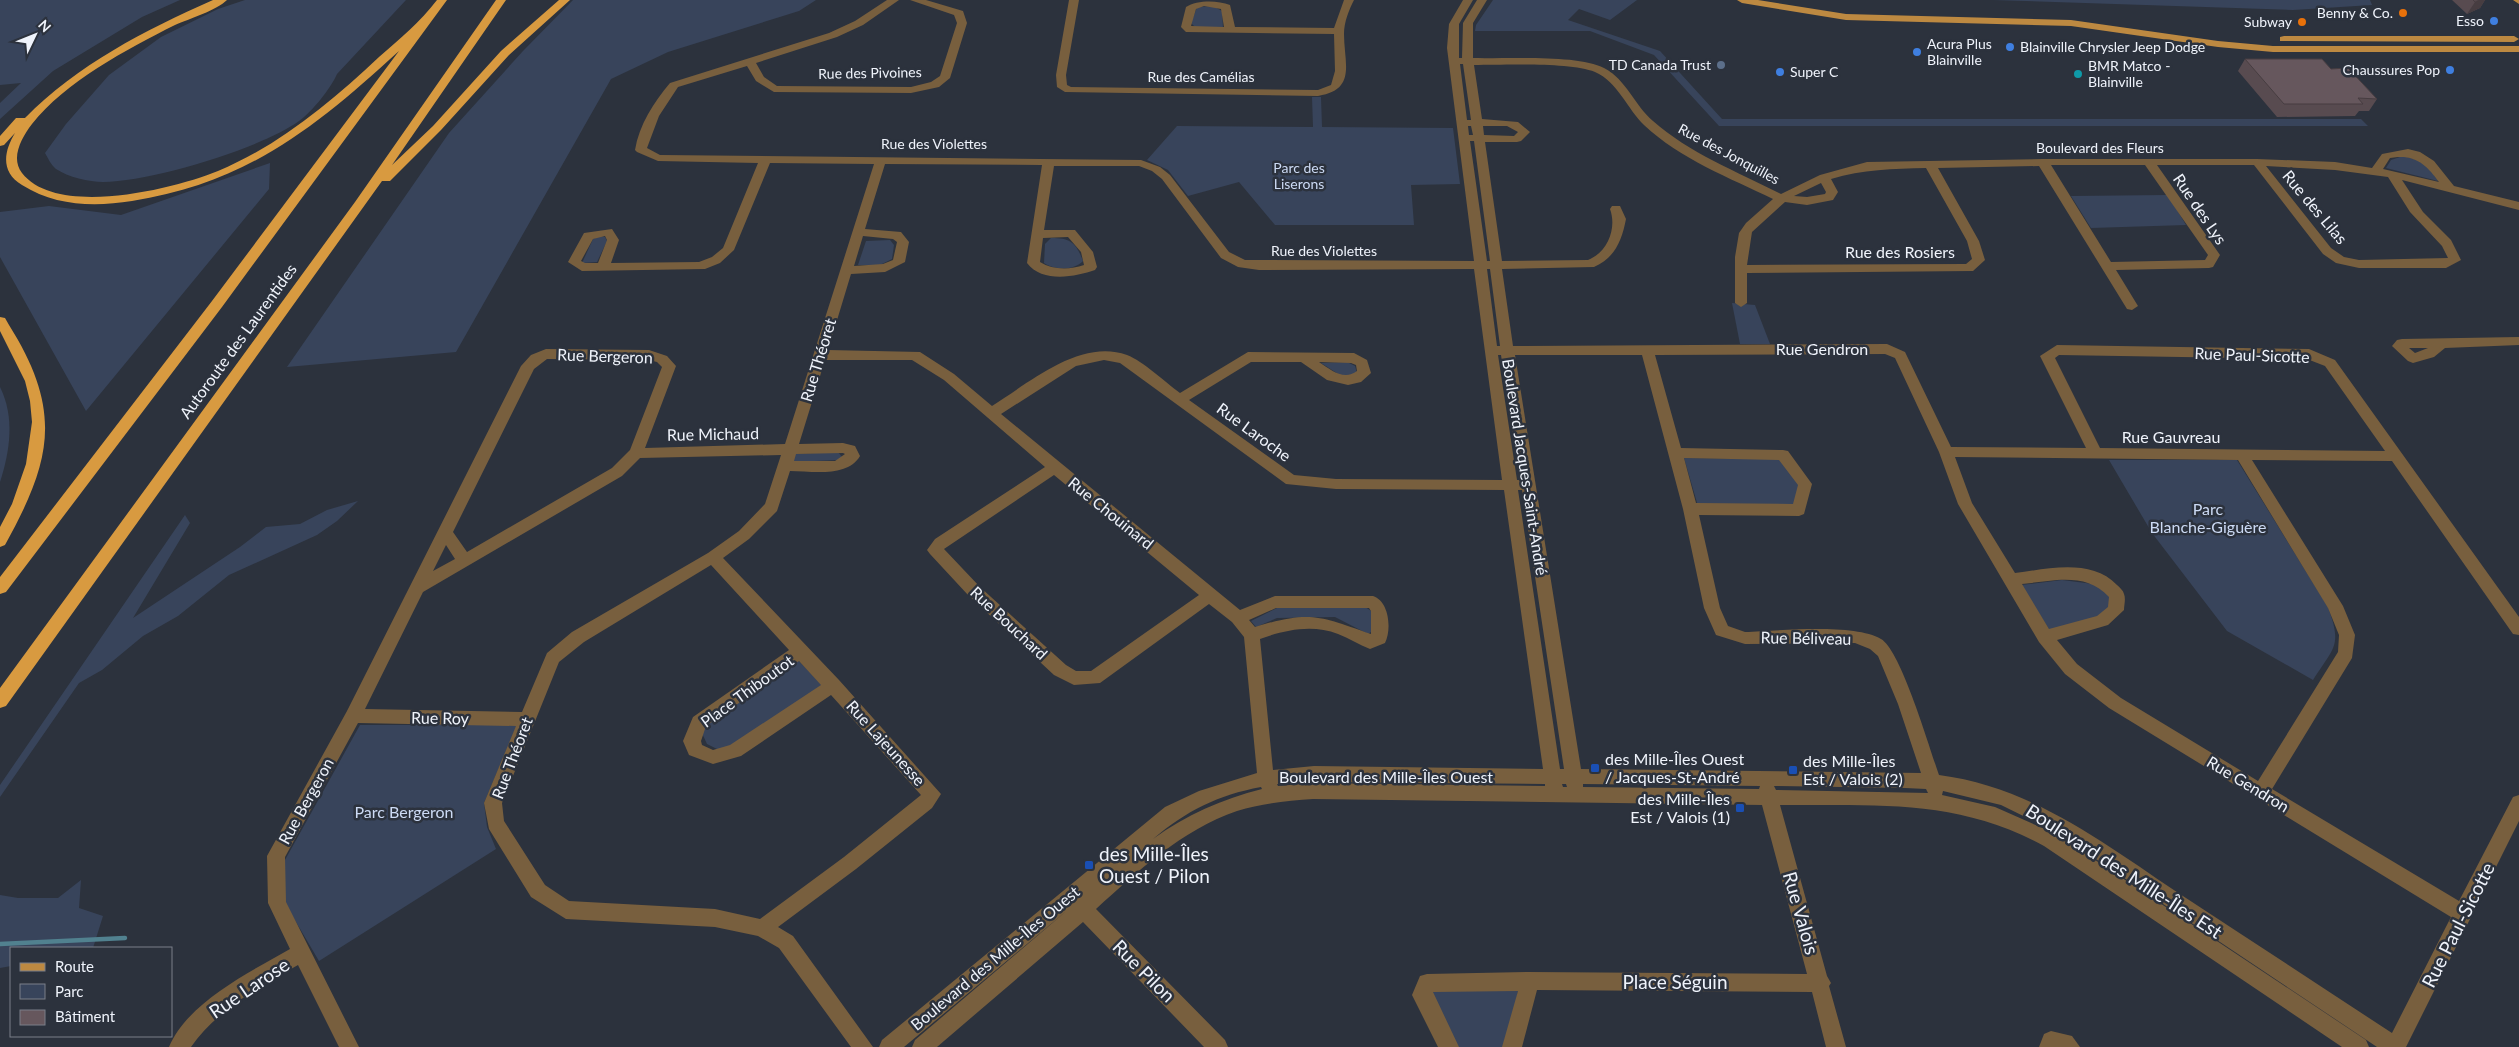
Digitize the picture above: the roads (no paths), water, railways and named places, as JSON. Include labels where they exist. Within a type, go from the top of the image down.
[{"type":"highway","points":[[0,143],[37,104],[81,69],[144,30],[210,0]]},
{"type":"highway","points":[[222,0],[168,24],[126,47],[95,66],[55,97],[28,122],[14,143],[11,156],[16,174],[27,185],[41,192],[69,199],[94,200],[150,195],[211,178],[261,155],[310,124],[427,20]]},
{"type":"highway","points":[[0,588],[211,312],[442,0]]},
{"type":"highway","name":"Autoroute des Laurentides","points":[[0,701],[359,205],[501,0]]},
{"type":"highway","points":[[359,205],[438,128],[505,53],[566,0]]},
{"type":"highway","points":[[0,321],[25,363],[33,382],[38,424],[37,446],[29,478],[20,504],[0,541]]},
{"type":"main road","points":[[1742,0],[1898,20],[2071,23],[2193,35],[2287,39],[2519,40]]},
{"type":"main road","points":[[1793,0],[1836,11],[2066,13],[2251,47],[2306,50],[2519,49]]},
{"type":"main road","points":[[1963,11],[1969,21]]},
{"type":"main road","points":[[2495,39],[2519,35]]},
{"type":"street","name":"Rue des Violettes","points":[[894,0],[859,23],[833,35],[751,63],[707,74],[674,85],[668,92],[641,141],[641,150],[658,158],[1130,161],[1156,169],[1166,177],[1222,252],[1229,258],[1242,264],[1265,266],[1577,265],[1597,262],[1608,253],[1613,241],[1620,219],[1616,209]]},
{"type":"street","name":"Rue des Pivoines","points":[[751,63],[760,79],[774,89],[910,90],[935,85],[945,78],[962,23],[959,12],[915,0]]},
{"type":"street","name":"Rue des Camélias","points":[[1074,0],[1061,75],[1062,87],[1070,90],[1326,94],[1336,88],[1341,78],[1339,31],[1350,0]]},
{"type":"street","name":"Boulevard Jacques-Saint-André","points":[[1475,1],[1459,12],[1453,28],[1454,61],[1491,351],[1553,785]]},
{"type":"street","name":"Boulevard Jacques-Saint-André","points":[[1475,1],[1467,28],[1465,44],[1507,351],[1577,795]]},
{"type":"street","points":[[1230,30],[1339,31]]},
{"type":"street","name":"Rue des Jonquilles","points":[[1454,61],[1573,64],[1600,70],[1612,79],[1648,123],[1664,136],[1685,150],[1780,198]]},
{"type":"street","points":[[1463,123],[1514,124],[1524,132],[1517,138],[1464,138]]},
{"type":"street","points":[[2376,172],[2386,156],[2399,152],[2411,153],[2430,162],[2449,187]]},
{"type":"street","points":[[603,266],[701,266],[716,260],[728,250],[766,158]]},
{"type":"street","name":"Rue Théoret","points":[[863,1047],[786,942],[762,928],[715,918],[566,910],[538,891],[495,823],[493,803],[553,658],[578,637],[713,556],[744,535],[772,507],[859,232],[880,159]]},
{"type":"street","points":[[1040,234],[1070,233],[1081,242],[1091,260],[1091,267],[1078,272],[1044,272],[1033,264],[1040,234],[1049,160]]},
{"type":"street","points":[[2043,162],[2132,306]]},
{"type":"street","name":"Boulevard des Fleurs","points":[[1741,303],[1741,269],[1745,233],[1780,198],[1840,171],[1867,166],[2043,162],[2257,162],[2335,166],[2392,174],[2519,206]]},
{"type":"street","name":"Rue des Lilas","points":[[2257,162],[2327,251],[2340,260],[2358,264],[2446,264],[2455,260],[2452,249],[2418,214],[2407,200],[2392,174]]},
{"type":"street","name":"Rue des Lys","points":[[2107,266],[2208,264],[2214,255],[2148,163]]},
{"type":"street","name":"Rue des Rosiers","points":[[1741,269],[1969,268],[1979,260],[1973,241],[1930,164]]},
{"type":"street","points":[[1780,198],[1807,201],[1829,197],[1832,192],[1824,177]]},
{"type":"street","points":[[846,270],[885,268],[899,262],[903,242],[897,234],[859,232]]},
{"type":"street","points":[[2442,344],[2519,341]]},
{"type":"street","name":"Rue Gendron","points":[[1491,351],[1886,349],[1900,354],[1906,362],[1946,452],[1964,504],[2045,638],[2071,668],[2115,703],[2464,914]]},
{"type":"street","name":"Rue Béliveau","points":[[1647,350],[1690,509],[1712,608],[1722,630],[1745,638],[1855,637],[1876,644],[1884,652],[1906,704],[1938,801]]},
{"type":"street","name":"Rue Paul-Sicotte","points":[[2096,454],[2047,356],[2057,350],[2309,354],[2330,363],[2519,629]]},
{"type":"street","name":"Rue Bergeron","points":[[349,1047],[277,903],[276,856],[353,716],[444,532],[528,366],[536,358],[546,354],[555,354],[649,355],[662,359],[669,366],[636,454],[617,472],[417,588]]},
{"type":"street","name":"Rue Chouinard","points":[[820,355],[915,355],[949,377],[1055,468],[1211,594],[1238,618],[1252,635]]},
{"type":"street","name":"Rue Laroche","points":[[990,413],[1072,363],[1104,355],[1124,359],[1291,480],[1336,484],[1528,485]]},
{"type":"street","points":[[1181,399],[1248,356],[1302,356]]},
{"type":"street","points":[[784,466],[838,466],[854,456],[850,450],[843,448],[789,450]]},
{"type":"street","name":"Rue Michaud","points":[[636,454],[789,450]]},
{"type":"street","name":"Rue Gauvreau","points":[[1946,452],[2395,456]]},
{"type":"street","points":[[1674,453],[1783,455],[1805,484],[1800,510],[1690,509]]},
{"type":"street","points":[[2242,455],[2335,606],[2347,635],[2346,653],[2261,792]]},
{"type":"street","name":"Rue Bouchard","points":[[1055,468],[940,543],[935,550],[974,591],[1060,670],[1074,678],[1094,678],[1211,594]]},
{"type":"street","points":[[444,532],[464,560]]},
{"type":"street","name":"Rue Lajeunesse","points":[[713,556],[932,794],[926,802],[850,863],[762,928]]},
{"type":"street","points":[[2010,580],[2060,574],[2081,575],[2102,582],[2117,595],[2116,610],[2102,621],[2045,638]]},
{"type":"street","points":[[1238,618],[1275,602],[1373,602],[1379,609],[1379,638],[1370,642],[1345,628],[1324,622],[1286,623],[1252,635],[1263,764],[1269,786]]},
{"type":"street","name":"Place Thiboutot","points":[[801,651],[698,722],[692,741],[695,750],[713,757],[735,751],[833,685]]},
{"type":"street","name":"Rue Roy","points":[[353,716],[527,719]]},
{"type":"street","name":"Boulevard des Mille-Îles Ouest","points":[[922,1047],[1171,813],[1224,789],[1269,786],[1313,791],[1553,785],[1574,777],[1765,779]]},
{"type":"street","name":"Boulevard des Mille-Îles Est","points":[[1765,779],[1932,781],[1991,793],[2023,805],[2054,822],[2395,1047]]},
{"type":"street","name":"Rue Valois","points":[[1765,779],[1821,983],[1836,1047]]},
{"type":"street","name":"Boulevard des Mille-Îles Ouest","points":[[1553,785],[1577,795],[1769,798]]},
{"type":"street","name":"Boulevard des Mille-Îles Est","points":[[1769,798],[1938,801],[1968,806],[1996,814],[2050,840],[2359,1047]]},
{"type":"street","name":"Rue Paul-Sicotte","points":[[2395,1047],[2519,803]]},
{"type":"street","name":"Boulevard des Mille-Îles Ouest","points":[[889,1047],[1076,902]]},
{"type":"street","name":"Rue Pilon","points":[[1076,902],[1218,1047]]},
{"type":"street","name":"Rue Larose","points":[[179,1047],[201,1020],[245,986],[301,953]]},
{"type":"street","points":[[1512,1047],[1530,981]]},
{"type":"street","name":"Place Séguin","points":[[1449,1047],[1422,995],[1427,983],[1530,981],[1821,983]]},
{"type":"street","points":[[2049,1047],[2052,1041],[2065,1043],[2070,1047]]},
{"type":"waterway","points":[[0,944],[125,938]]},
{"type":"place","name":"Benny & Co.","points":[[2403,13]]},
{"type":"place","name":"Esso","points":[[2494,21]]},
{"type":"place","name":"Subway","points":[[2302,22]]},
{"type":"place","name":"Blainville Chrysler Jeep Dodge","points":[[2010,47]]},
{"type":"place","name":"Acura Plus Blainville","points":[[1917,52]]},
{"type":"place","name":"TD Canada Trust","points":[[1721,65]]},
{"type":"place","name":"Chaussures Pop","points":[[2450,70]]},
{"type":"place","name":"Super C","points":[[1780,72]]},
{"type":"place","name":"BMR Matco - Blainville","points":[[2078,74]]},
{"type":"place","name":"des Mille-Îles Ouest / Jacques-St-André","points":[[1595,768]]},
{"type":"place","name":"des Mille-Îles Est / Valois (2)","points":[[1793,770]]},
{"type":"place","name":"des Mille-Îles Est / Valois (1)","points":[[1740,808]]},
{"type":"place","name":"des Mille-Îles Ouest / Pilon","points":[[1089,865]]},
{"type":"park label","name":"Parc des Liserons","points":[[1299,176]]},
{"type":"park label","name":"Parc Blanche-Giguère","points":[[2208,518]]},
{"type":"park label","name":"Parc Bergeron","points":[[404,812]]}]
